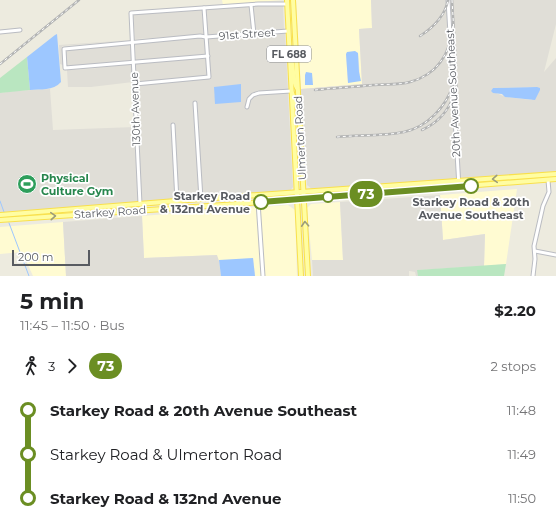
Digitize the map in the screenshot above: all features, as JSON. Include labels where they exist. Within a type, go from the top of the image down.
[{"type":"main road","name":"Ulmerton Road","points":[[293,0],[308,276]]},
{"type":"main road","name":"Ulmerton Road","points":[[287,2],[301,276]]},
{"type":"main road","points":[[287,2],[290,10],[291,36],[295,41]]},
{"type":"main road","points":[[289,54],[292,60],[294,84],[298,90]]},
{"type":"main road","points":[[291,91],[295,98],[296,106],[299,108]]},
{"type":"main road","name":"Starkey Road","points":[[0,215],[556,174]]},
{"type":"main road","name":"Starkey Road","points":[[0,220],[556,179]]},
{"type":"main road","points":[[216,205],[224,198]]},
{"type":"main road","points":[[118,211],[120,209],[134,208],[140,204],[146,209]]},
{"type":"street","name":"20th Avenue Southeast","points":[[448,0],[459,187]]},
{"type":"street","points":[[135,84],[209,77],[204,8],[287,2]]},
{"type":"street","points":[[251,5],[254,34]]},
{"type":"street","name":"130th Avenue","points":[[140,204],[131,13],[204,8]]},
{"type":"street","points":[[0,32],[20,30]]},
{"type":"street","name":"91st Street","points":[[133,63],[65,68],[64,48],[132,43],[139,40],[288,31]]},
{"type":"street","points":[[133,63],[208,56]]},
{"type":"street","points":[[247,107],[249,99],[256,94],[291,91]]},
{"type":"street","points":[[195,103],[201,199]]},
{"type":"street","points":[[173,125],[177,201]]},
{"type":"street","points":[[533,276],[536,234],[543,206],[549,192],[548,180]]},
{"type":"street","points":[[258,202],[263,276]]},
{"type":"street","points":[[535,251],[556,255]]},
{"type":"shaded area","points":[[222,0],[282,0],[223,5]]},
{"type":"shaded area","points":[[296,0],[371,0],[372,28],[359,29],[362,84],[301,89]],"holes":[[[349,52],[358,53],[360,75],[348,83],[346,54]]]},
{"type":"shaded area","points":[[371,0],[447,0],[457,180],[312,189],[307,185],[301,89],[362,84],[359,29],[372,28]]},
{"type":"shaded area","points":[[450,0],[556,0],[556,24],[544,72],[556,58],[556,173],[460,179]],"holes":[[[537,87],[532,100],[506,97],[491,91],[493,88]]]},
{"type":"shaded area","points":[[283,5],[284,30],[255,32],[252,6]]},
{"type":"shaded area","points":[[249,6],[252,32],[207,35],[205,9]]},
{"type":"shaded area","points":[[202,10],[204,35],[135,39],[133,14]]},
{"type":"shaded area","points":[[285,33],[288,90],[255,93],[247,99],[246,108],[249,108],[250,100],[256,95],[288,93],[293,187],[289,192],[202,198],[197,102],[194,101],[199,198],[179,200],[175,124],[172,124],[175,200],[142,202],[136,85],[210,78],[208,38]]},
{"type":"shaded area","points":[[200,37],[204,38],[207,55],[136,61],[135,42]]},
{"type":"shaded area","points":[[132,40],[63,46],[63,65],[60,64],[59,45]]},
{"type":"shaded area","points":[[132,42],[133,61],[66,67],[65,48]]},
{"type":"shaded area","points":[[207,58],[208,76],[136,82],[136,63]]},
{"type":"shaded area","points":[[133,64],[133,82],[91,87],[68,87],[67,70]]},
{"type":"shaded area","points":[[50,89],[53,130],[135,127],[139,203],[0,214],[0,93]]},
{"type":"shaded area","points":[[517,189],[506,264],[484,266],[485,234],[443,240],[440,195]]},
{"type":"shaded area","points":[[440,195],[443,240],[485,234],[484,266],[418,270],[418,276],[416,276],[415,272],[409,271],[409,276],[313,276],[312,260],[343,260],[340,202]]},
{"type":"shaded area","points":[[340,202],[343,260],[312,260],[307,208],[311,204]]},
{"type":"shaded area","points":[[288,205],[295,210],[297,276],[264,276],[260,207]]},
{"type":"shaded area","points":[[257,207],[261,276],[255,276],[253,258],[219,261],[216,255],[144,258],[142,216]]},
{"type":"shaded area","points":[[142,216],[144,258],[217,255],[221,276],[66,276],[63,222]]},
{"type":"shaded area","points":[[63,222],[66,276],[33,276],[22,252],[0,254],[0,227]]},
{"type":"green space","points":[[27,57],[30,90],[0,93],[0,78]]},
{"type":"green space","points":[[506,264],[504,276],[418,276],[417,270]]},
{"type":"water","points":[[57,34],[61,82],[54,87],[30,90],[27,57]]},
{"type":"water","points":[[355,51],[358,53],[361,81],[348,83],[346,54],[347,52]]},
{"type":"water","points":[[306,72],[312,73],[313,85],[305,85]]},
{"type":"water","points":[[241,84],[241,102],[215,104],[214,87]]},
{"type":"water","points":[[493,88],[540,88],[540,90],[535,100],[505,97],[502,94],[493,93],[491,91]]},
{"type":"water","points":[[253,258],[255,276],[221,276],[219,260]]},
{"type":"waterway","points":[[0,201],[4,212]]},
{"type":"waterway","points":[[9,223],[29,276]]},
{"type":"railway","points":[[0,64],[79,0]]},
{"type":"railway","points":[[420,36],[430,29],[442,16],[448,0]]},
{"type":"railway","points":[[452,0],[456,66]]},
{"type":"railway","points":[[315,90],[401,84],[420,78],[429,73],[442,60],[450,43],[453,24]]},
{"type":"railway","points":[[337,137],[380,135],[404,132],[420,126],[428,121],[446,101],[450,93],[454,79],[455,61]]},
{"type":"railway","points":[[456,80],[457,97]]},
{"type":"railway","points":[[422,130],[439,119],[451,102]]},
{"type":"bus line","name":"73","points":[[261,202],[471,186]]},
{"type":"place","name":"Physical Culture Gym","points":[[27,184]]},
{"type":"place","name":"Starkey Road & 20th Avenue Southeast","points":[[471,186]]},
{"type":"place","name":"Starkey Road & 132nd Avenue","points":[[261,202]]}]
